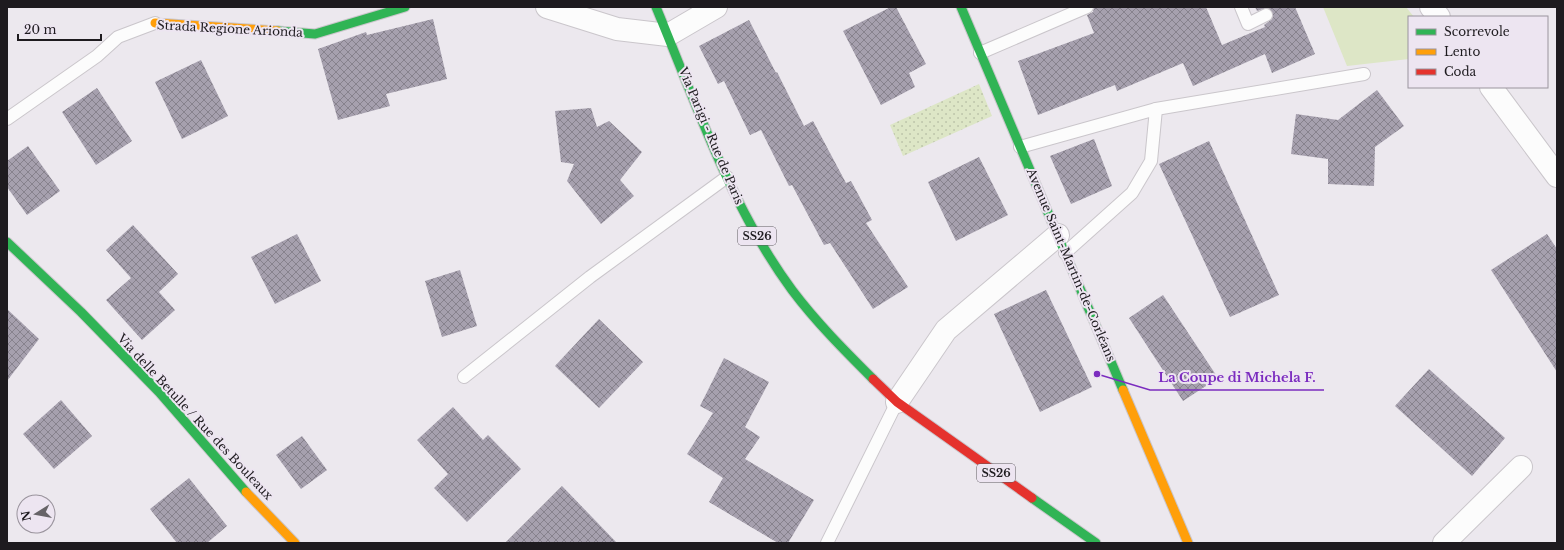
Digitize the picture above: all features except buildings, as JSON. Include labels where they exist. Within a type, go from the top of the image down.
[{"type":"street","name":"Strada Regione Arionda","points":[[155,23],[315,34],[405,7]]},
{"type":"street","points":[[548,7],[617,29],[668,35],[716,7]]},
{"type":"street","name":"Via Parigi - Rue de Paris","points":[[656,7],[727,177],[756,236],[792,290],[842,349],[897,402],[1096,543]]},
{"type":"street","name":"Avenue Saint-Martin-de-Corléans","points":[[961,7],[1188,543]]},
{"type":"street","points":[[1431,7],[1438,16]]},
{"type":"street","points":[[1492,88],[1557,176]]},
{"type":"street","name":"Via delle Betulle / Rue des Bouleaux","points":[[7,242],[81,312],[160,392],[238,483],[295,543]]},
{"type":"street","points":[[897,402],[946,330],[1062,244]]},
{"type":"street","points":[[1444,543],[1521,467]]},
{"type":"lane","points":[[980,53],[1086,7]]},
{"type":"lane","points":[[1241,7],[1248,24],[1266,15]]},
{"type":"lane","name":"Strada Regione Arionda","points":[[7,119],[97,56],[118,37],[155,23]]},
{"type":"lane","points":[[1020,147],[1156,109],[1364,74]]},
{"type":"lane","points":[[1062,244],[1132,193],[1151,161],[1156,109]]},
{"type":"lane","points":[[464,377],[590,277],[727,177]]},
{"type":"lane","points":[[827,543],[897,402]]},
{"type":"green space","points":[[1323,7],[1406,7],[1413,16],[1408,16],[1408,59],[1347,66]]},
{"type":"green space","points":[[979,84],[992,116],[903,156],[890,125]]},
{"type":"traffic: fast","points":[[278,31],[315,34],[405,7]]},
{"type":"traffic: fast","points":[[656,7],[700,117],[732,189],[750,224],[770,258],[801,302],[831,336],[873,379]]},
{"type":"traffic: fast","points":[[961,7],[1123,390]]},
{"type":"traffic: fast","points":[[7,242],[81,312],[159,392],[246,492]]},
{"type":"traffic: fast","points":[[1032,498],[1096,543]]},
{"type":"traffic: slow","points":[[155,23],[278,31]]},
{"type":"traffic: slow","points":[[1123,390],[1188,543]]},
{"type":"traffic: slow","points":[[246,492],[295,543]]},
{"type":"traffic: jam","points":[[873,379],[897,402],[1032,498]]},
{"type":"place","name":"La Coupe di Michela F.","points":[[1097,374]]}]
